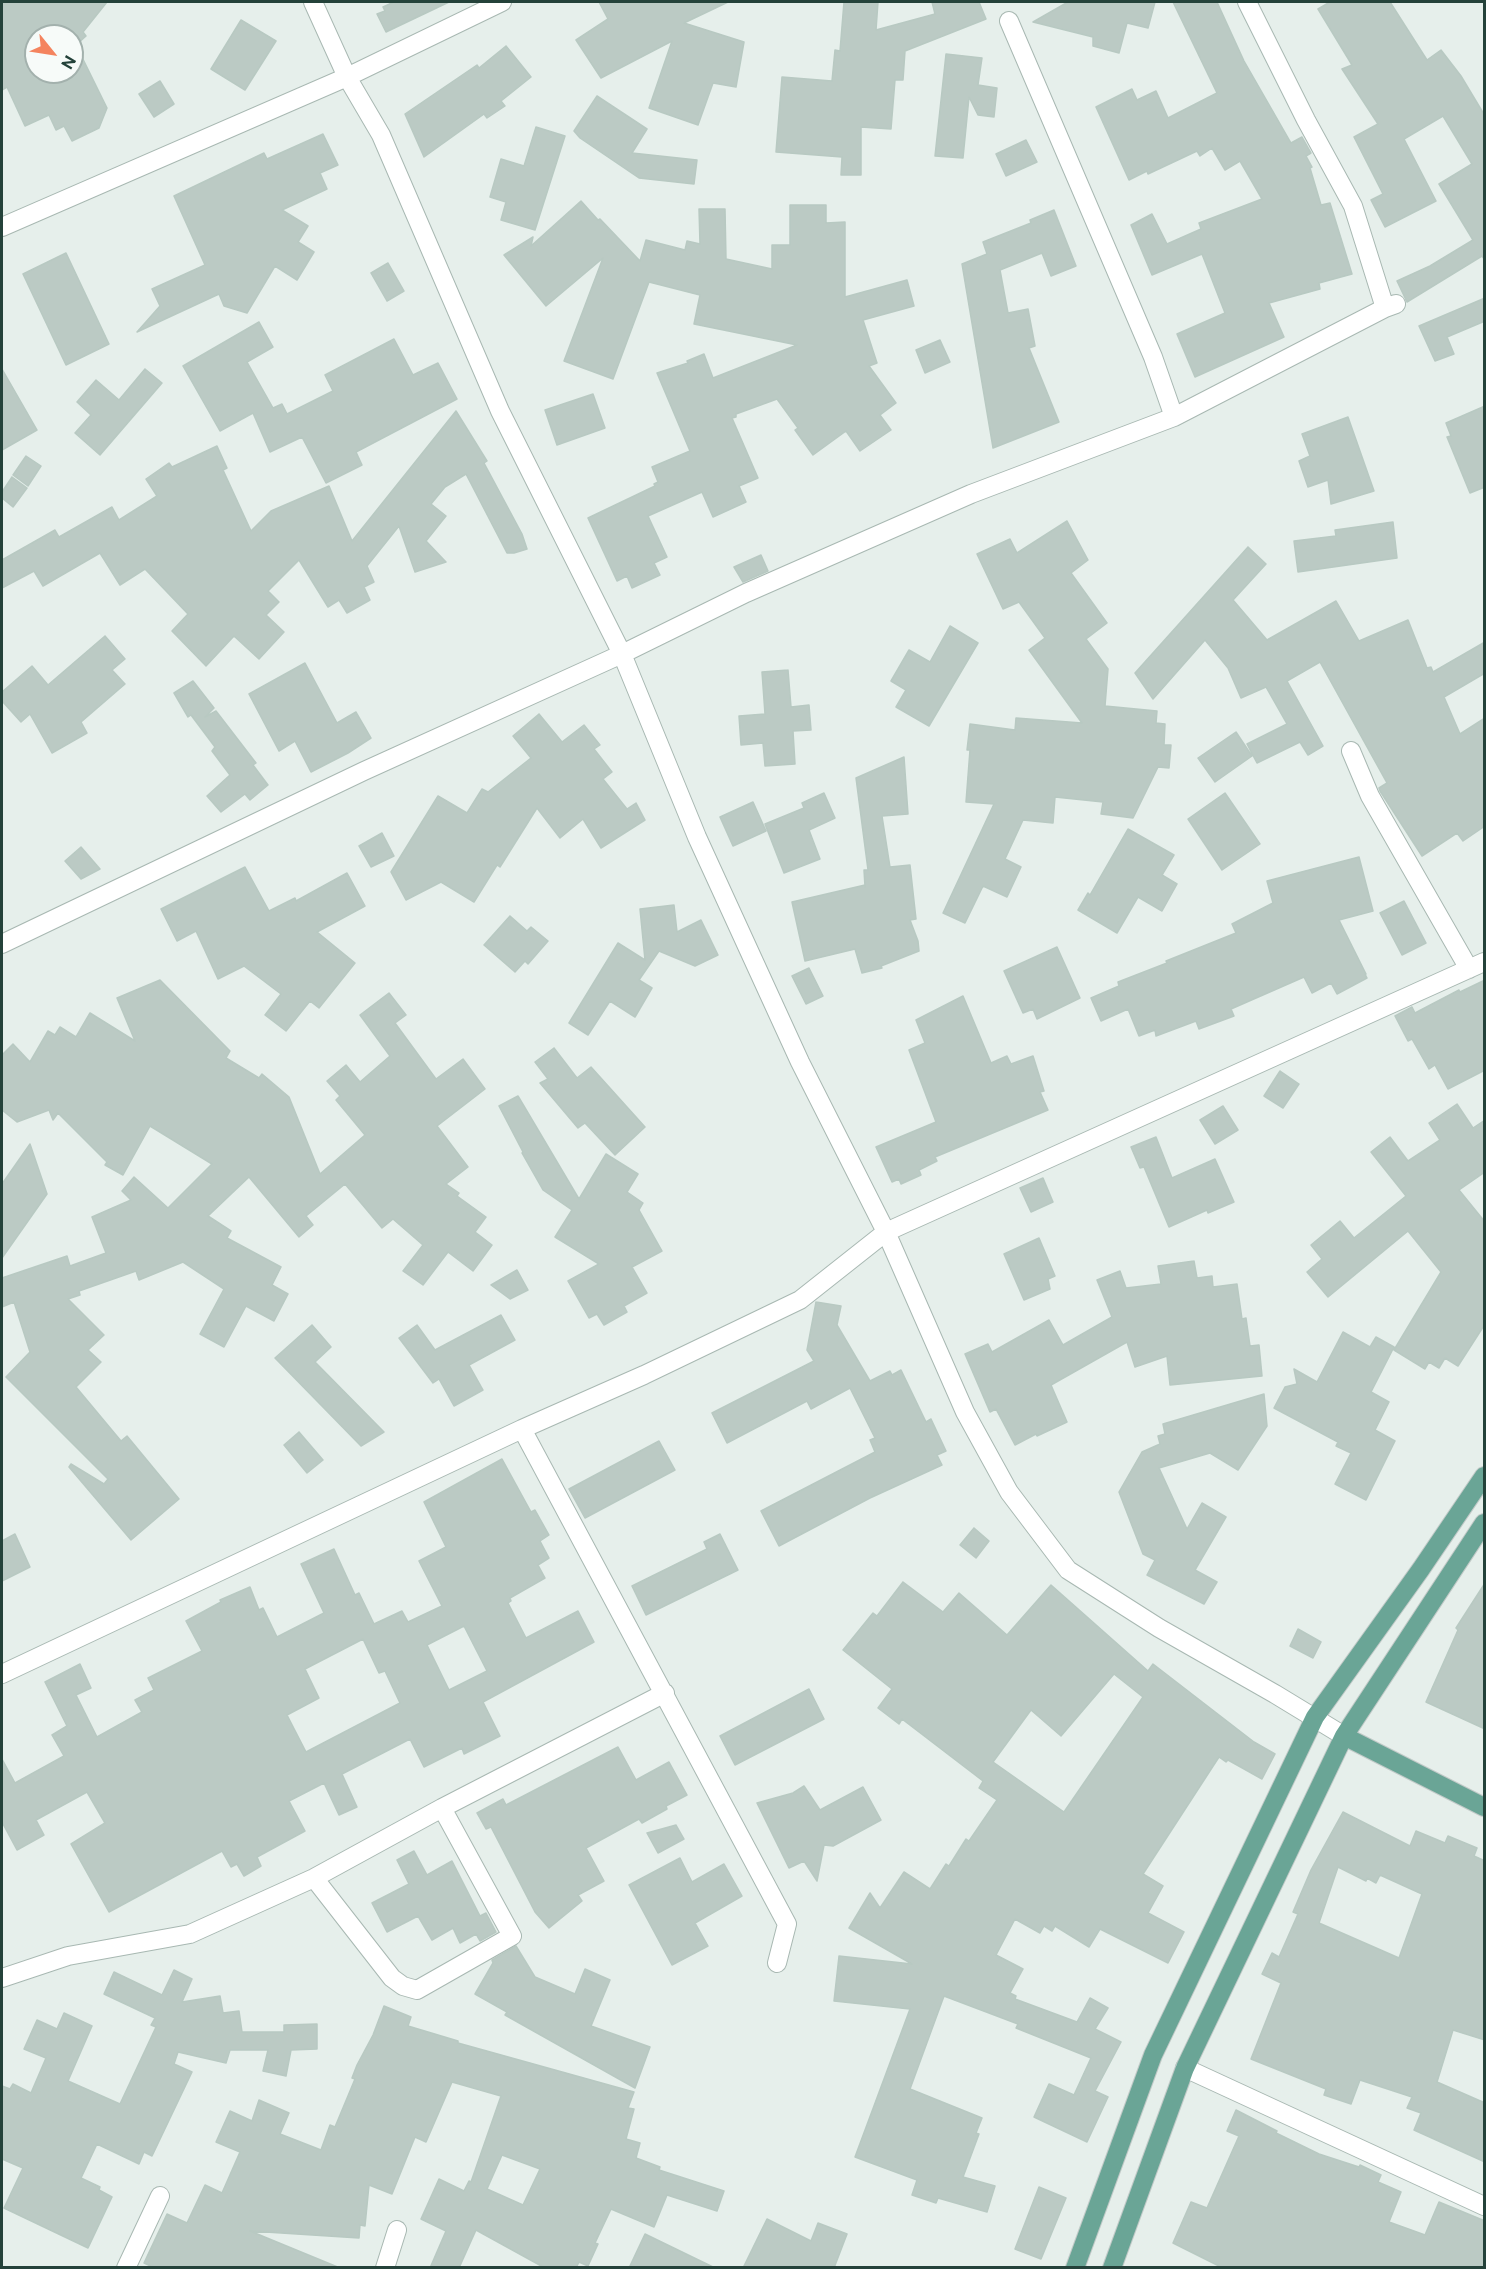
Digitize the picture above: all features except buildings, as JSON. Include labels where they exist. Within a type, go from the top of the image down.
[{"type":"main road","points":[[1075,2268],[1153,2055],[1315,1717],[1485,1476]]},
{"type":"main road","points":[[1112,2268],[1185,2068],[1344,1736],[1485,1523]]},
{"type":"main road","points":[[1344,1736],[1485,1807]]},
{"type":"street","points":[[313,2],[347,77],[381,135],[500,411],[622,654],[697,837],[800,1062],[886,1232],[965,1412],[1009,1492],[1068,1570],[1159,1628],[1344,1736]]},
{"type":"street","points":[[2,226],[347,77],[502,2]]},
{"type":"street","points":[[2,944],[364,771],[622,654],[746,594],[971,494],[1174,417],[1391,306],[1353,206],[1306,120],[1247,2]]},
{"type":"street","points":[[1009,21],[1153,357],[1174,417]]},
{"type":"street","points":[[2,1674],[522,1428],[644,1375],[800,1300],[886,1232],[1477,966],[1370,796],[1351,751]]},
{"type":"street","points":[[522,1428],[788,1924],[777,1963]]},
{"type":"street","points":[[2,1978],[68,1956],[190,1934],[314,1878],[442,1808],[665,1693]]},
{"type":"street","points":[[314,1878],[392,1978],[403,1986],[417,1990],[512,1936],[442,1808]]},
{"type":"street","points":[[1185,2068],[1485,2206]]},
{"type":"street","points":[[126,2268],[160,2196]]},
{"type":"street","points":[[385,2268],[397,2230]]}]
